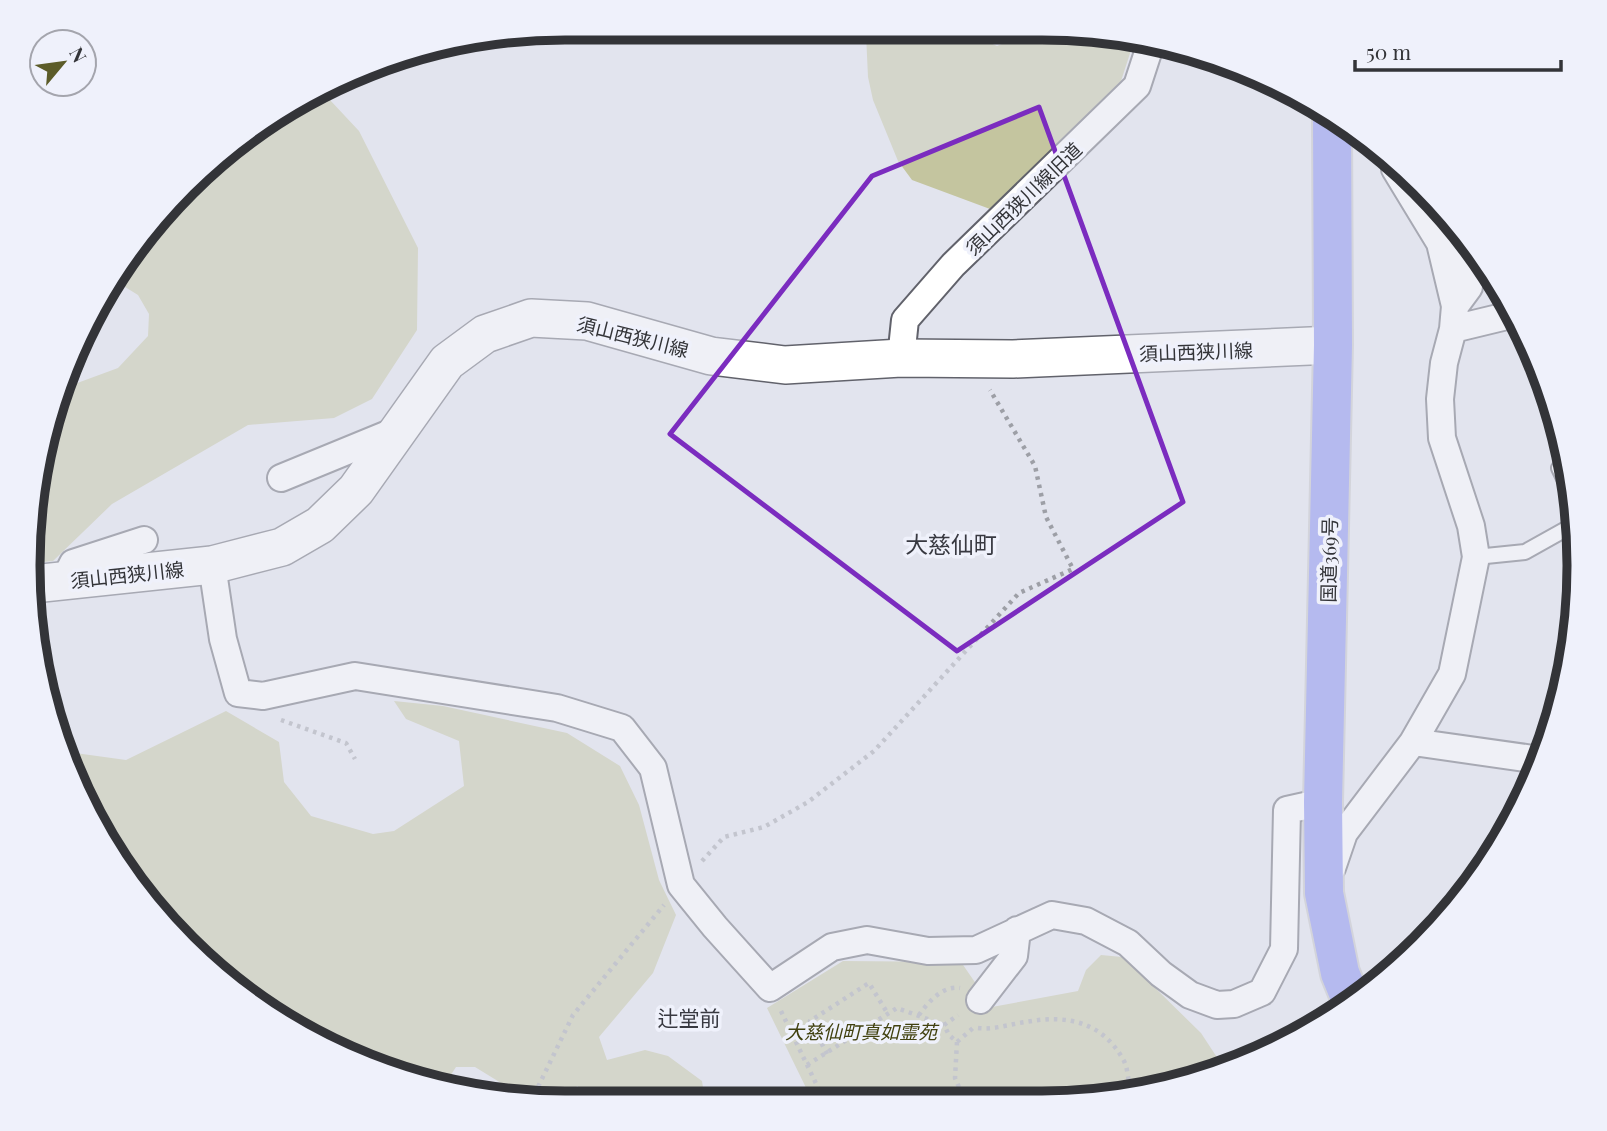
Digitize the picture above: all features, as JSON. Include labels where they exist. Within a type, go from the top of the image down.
[{"type":"highway","name":"国道369号","points":[[1332,128],[1333,345],[1323,802],[1324,893],[1340,973],[1348,992]]},
{"type":"main road","name":"須山西狭川線","points":[[48,582],[212,565],[282,547],[320,525],[356,490],[447,362],[485,334],[531,318],[587,321],[711,356],[785,365],[901,358],[987,358],[1333,345]]},
{"type":"street","name":"須山西狭川線旧道","points":[[901,358],[905,320],[953,265],[1137,86],[1148,51]]},
{"type":"street","points":[[1407,188],[1440,243],[1454,318]]},
{"type":"street","points":[[1324,893],[1344,833],[1413,742],[1452,674],[1476,557],[1471,526],[1442,438],[1440,399],[1444,363],[1454,318],[1469,287],[1466,257]]},
{"type":"street","points":[[1454,318],[1503,315]]},
{"type":"street","points":[[281,478],[398,430]]},
{"type":"street","points":[[48,582],[73,563],[144,540]]},
{"type":"street","points":[[212,565],[223,639],[238,693],[263,696],[355,676],[557,708],[622,728],[653,768],[681,884],[715,927],[770,988],[832,947],[867,940],[928,951],[976,950],[1052,915],[1086,921],[1128,943],[1161,974],[1190,995],[1217,1005],[1234,1004],[1262,992],[1284,949],[1287,810],[1323,802]]},
{"type":"street","points":[[1413,742],[1530,759]]},
{"type":"street","points":[[974,1008],[1014,957],[1017,930]]},
{"type":"lane","points":[[1476,557],[1525,552],[1566,529]]},
{"type":"path","points":[[533,1090],[538,1087],[573,1014],[681,884],[724,837],[764,827],[808,802],[874,751],[1019,593],[1073,569],[1046,517],[1035,466],[990,390],[987,358]]},
{"type":"path","points":[[238,693],[248,708],[346,743],[355,759]]},
{"type":"path","points":[[827,1054],[810,1021],[869,983],[888,1014]]},
{"type":"path","points":[[919,1014],[937,995],[953,987],[974,1008],[973,1028]]},
{"type":"path","points":[[770,988],[820,1091]]},
{"type":"path","points":[[944,1024],[958,1014],[974,1008]]},
{"type":"path","points":[[807,1065],[897,1009],[944,1024],[949,1035],[957,1042]]},
{"type":"path","points":[[961,1091],[955,1078],[957,1042],[973,1028],[987,1029],[1030,1021],[1077,1020],[1101,1032],[1124,1062],[1129,1083]]},
{"type":"highlighted area","points":[[1039,107],[1183,502],[957,651],[670,434],[872,176]]},
{"type":"green space","points":[[866,40],[983,40],[997,46],[1012,40],[1076,41],[1132,48],[1121,81],[990,209],[912,180],[898,161],[873,100],[868,77]]},
{"type":"green space","points":[[326,98],[359,131],[418,248],[417,330],[372,399],[334,418],[248,425],[112,504],[53,561],[40,562],[41,531],[50,463],[72,385],[118,368],[148,336],[149,314],[138,295],[122,285],[149,246],[194,194],[246,149]]},
{"type":"green space","points":[[394,701],[443,706],[567,733],[620,766],[639,805],[659,880],[676,915],[653,973],[599,1037],[607,1060],[645,1050],[668,1056],[702,1081],[704,1091],[578,1091],[578,1086],[567,1091],[508,1087],[475,1067],[456,1067],[449,1078],[397,1063],[333,1037],[246,982],[194,937],[171,912],[129,857],[111,828],[94,798],[75,753],[126,760],[226,711],[279,742],[284,782],[311,816],[373,834],[394,831],[464,786],[459,741],[406,719]]},
{"type":"green space","name":"大慈仙町真如霊苑","points":[[1101,955],[1122,957],[1201,1033],[1219,1060],[1144,1081],[1076,1090],[808,1091],[767,1008],[843,961],[961,962],[992,1007],[1078,991],[1086,970]]},
{"type":"district","name":"大慈仙町","points":[[951,543]]},
{"type":"district","name":"辻堂前","points":[[689,1017]]}]
